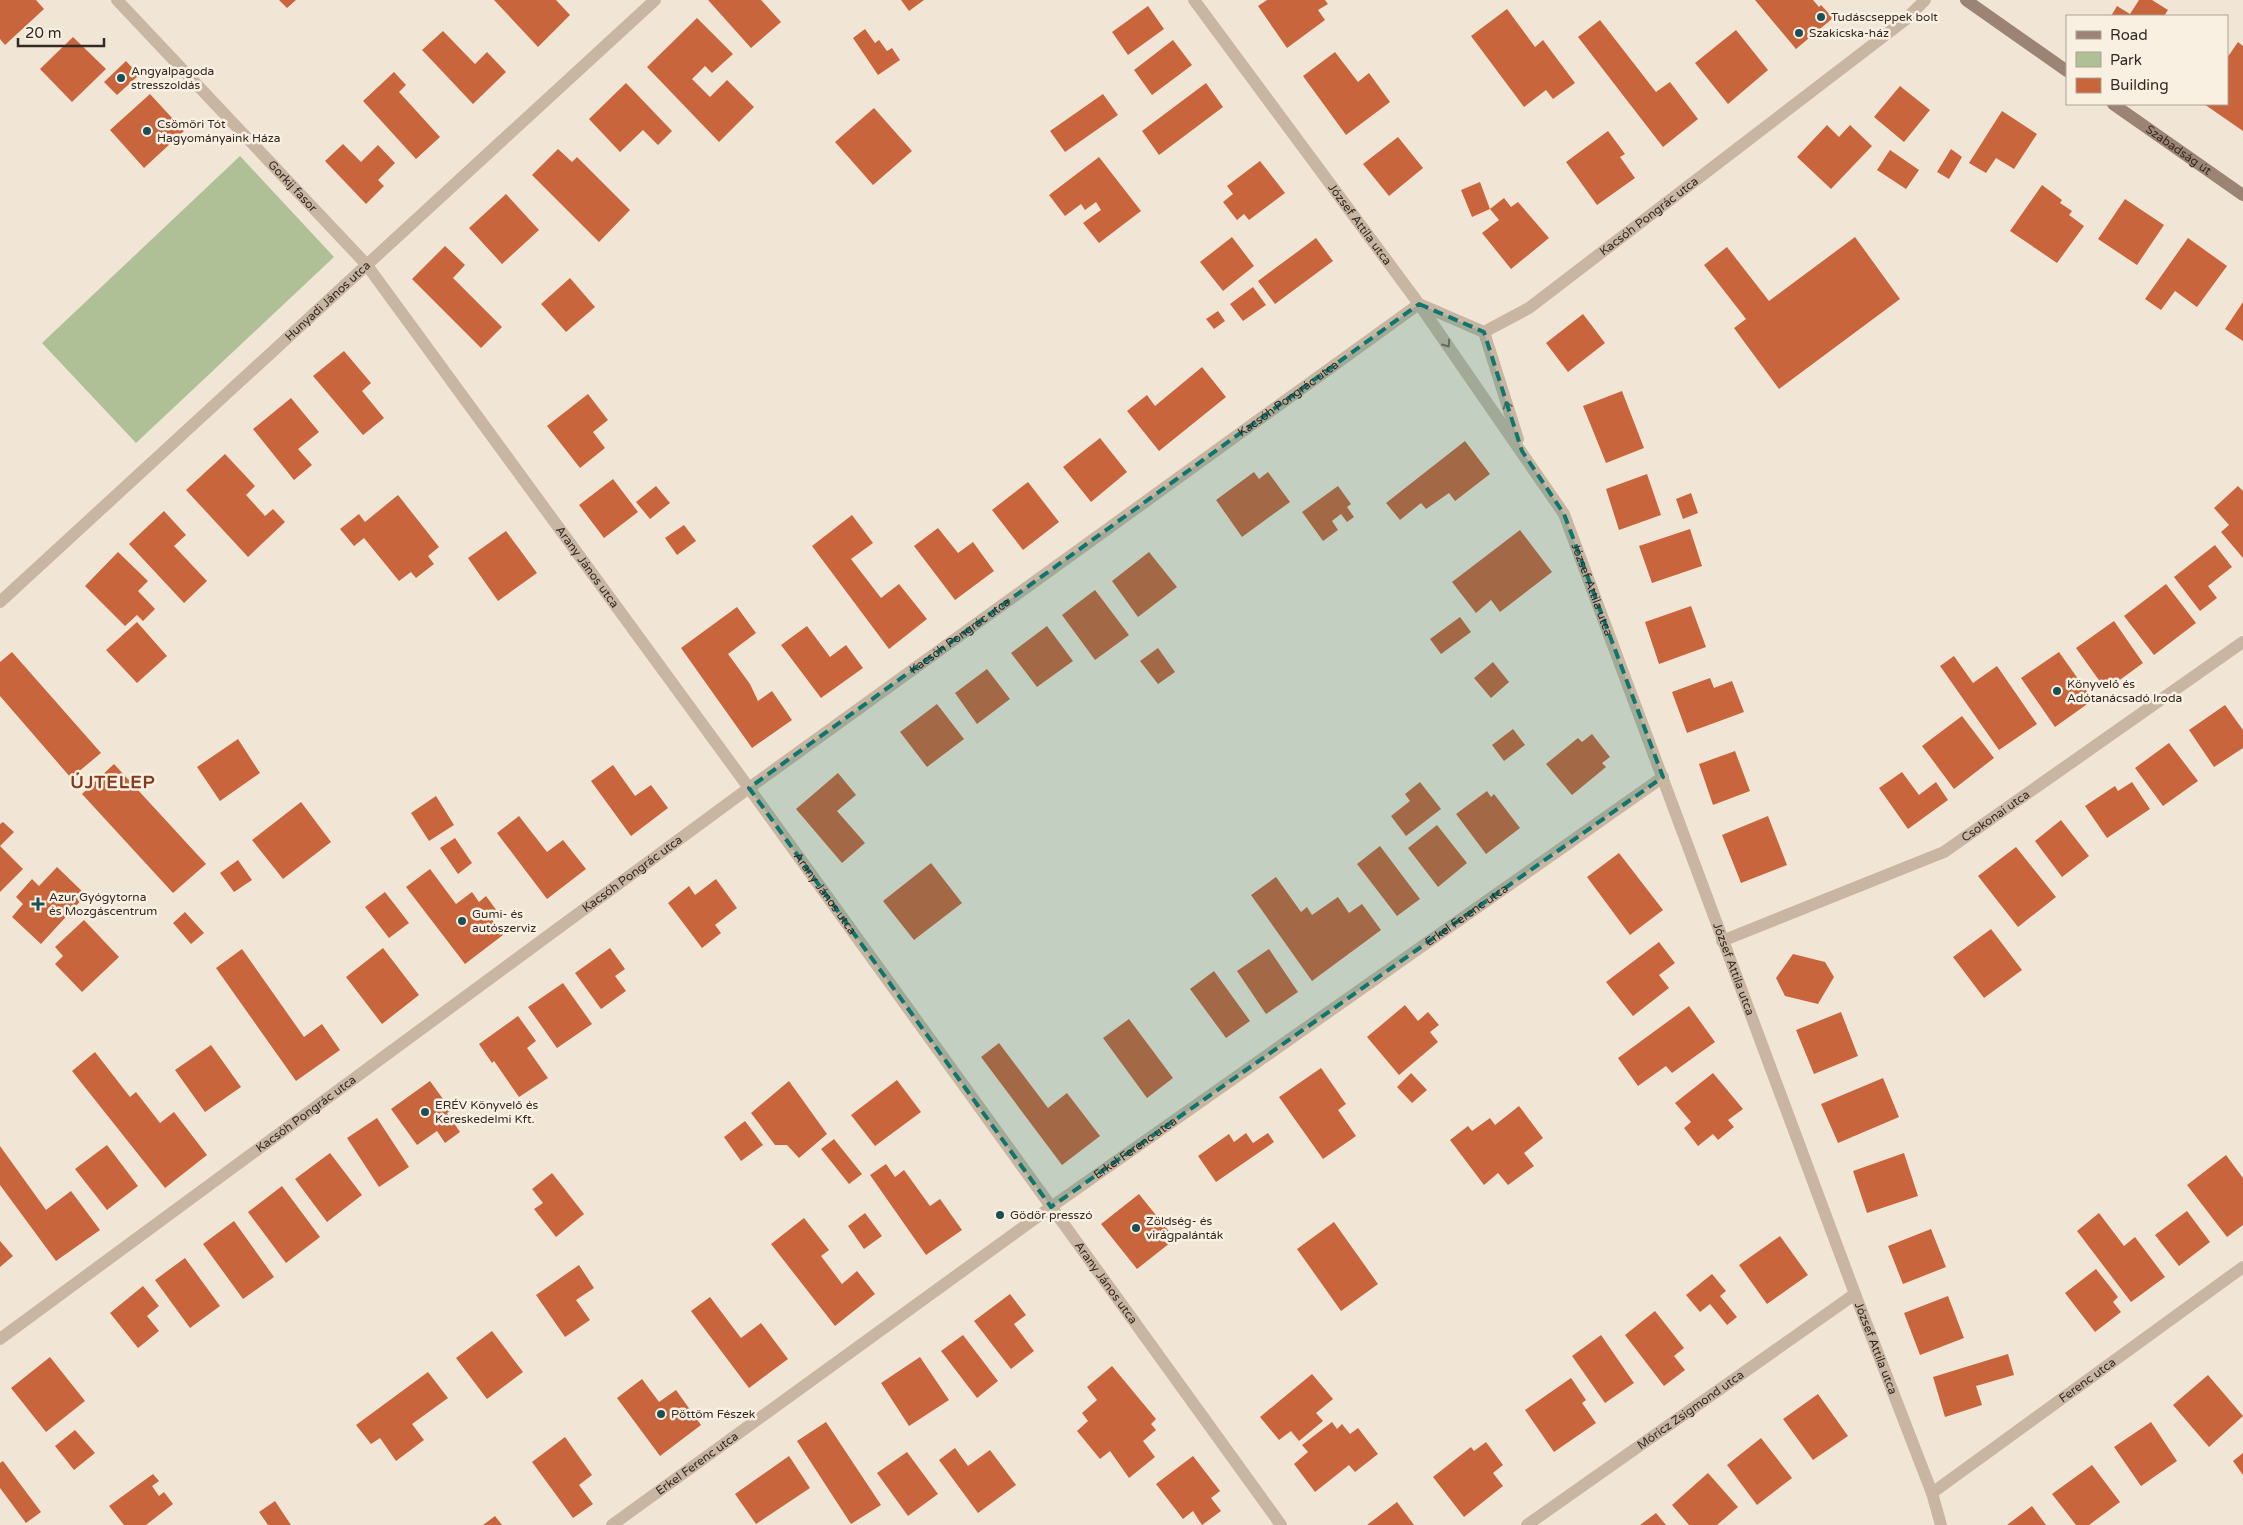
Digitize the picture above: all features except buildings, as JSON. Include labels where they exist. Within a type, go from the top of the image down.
[{"type":"street","name":"Gorkij fasor","points":[[117,0],[366,264]]},
{"type":"street","name":"Hunyadi János utca","points":[[0,602],[655,0]]},
{"type":"street","name":"József Attila utca","points":[[1194,0],[1419,304],[1564,514],[1722,941],[1932,1493],[1942,1525]]},
{"type":"street","name":"Kacsóh Pongrác utca","points":[[1484,332],[1529,308],[1905,20],[1925,0]]},
{"type":"street","points":[[1966,0],[2066,70]]},
{"type":"street","name":"Szabadság út","points":[[2115,105],[2243,195]]},
{"type":"street","name":"Arany János utca","points":[[366,264],[749,788],[1281,1525]]},
{"type":"street","points":[[1419,304],[1484,332]]},
{"type":"street","name":"Kacsóh Pongrác utca","points":[[0,1339],[749,788],[1419,304]]},
{"type":"street","name":"József Attila utca","points":[[1484,332],[1522,451]]},
{"type":"street","name":"Csokonai utca","points":[[1722,941],[1944,852],[2243,642]]},
{"type":"street","name":"Erkel Ferenc utca","points":[[612,1525],[1051,1207],[1662,777]]},
{"type":"street","name":"Ferenc utca","points":[[1932,1493],[2243,1268]]},
{"type":"street","name":"Móricz Zsigmond utca","points":[[1527,1525],[1855,1294]]},
{"type":"highlighted area","points":[[1419,304],[1484,332],[1522,451],[1564,514],[1663,777],[1051,1207],[749,788]]},
{"type":"green space","points":[[240,156],[334,257],[136,443],[42,343]]},
{"type":"place","name":"Tudáscseppek bolt","points":[[1821,17]]},
{"type":"place","name":"Szakicska-ház","points":[[1799,33]]},
{"type":"place","name":"Angyalpagoda stresszoldás","points":[[121,78]]},
{"type":"place","name":"Csömöri Tót Hagyományaink Háza","points":[[147,131]]},
{"type":"place","name":"Könyvelő és Adótanácsadó Iroda","points":[[2057,691]]},
{"type":"place","name":"Azur Gyógytorna és Mozgáscentrum","points":[[38,904]]},
{"type":"place","name":"Gumi- és autószerviz","points":[[462,921]]},
{"type":"place","name":"ERÉV Könyvelő és Kereskedelmi Kft.","points":[[425,1112]]},
{"type":"place","name":"Gödör presszó","points":[[1000,1215]]},
{"type":"place","name":"Zöldség- és virágpalánták","points":[[1136,1228]]},
{"type":"place","name":"Pöttöm Fészek","points":[[661,1414]]},
{"type":"district","name":"ÚJTELEP","points":[[113,782]]}]
